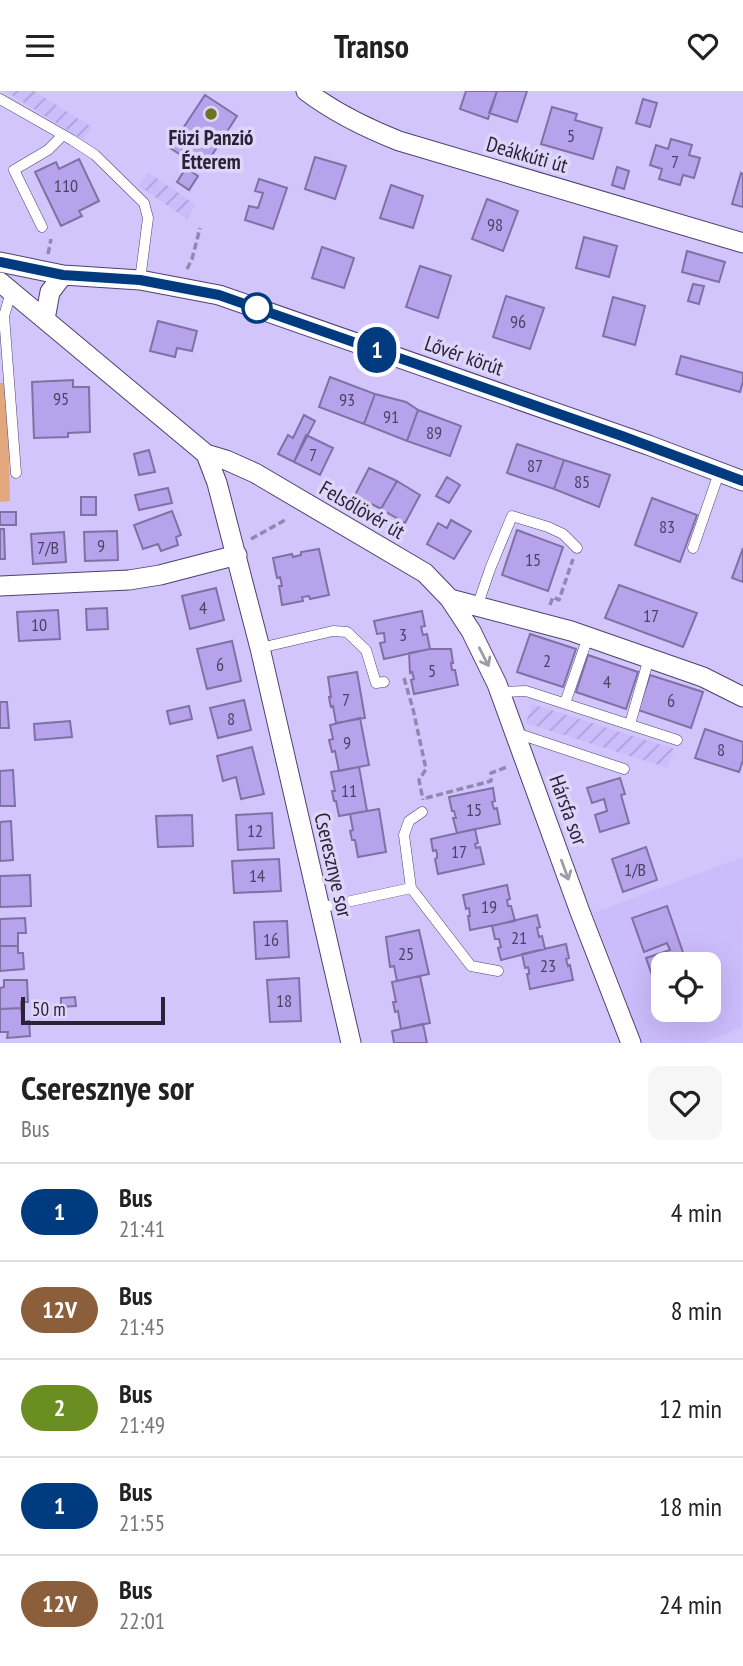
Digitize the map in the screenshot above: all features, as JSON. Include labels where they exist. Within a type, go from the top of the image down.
[{"type":"street","name":"Deákkúti út","points":[[306,91],[330,109],[399,141],[743,243]]},
{"type":"street","name":"Lővér körút","points":[[0,262],[63,275],[140,280],[219,295],[743,481]]},
{"type":"street","points":[[45,319],[50,292],[63,275]]},
{"type":"street","name":"Felsőlövér út","points":[[5,287],[206,454],[256,473],[425,573],[450,599],[571,631],[703,677],[743,697]]},
{"type":"street","name":"Cseresznye sor","points":[[206,454],[237,555],[351,1043]]},
{"type":"street","points":[[0,586],[129,580],[160,575],[237,555]]},
{"type":"street","name":"Hársfa sor","points":[[450,599],[471,631],[500,692],[631,1043]]},
{"type":"lane","points":[[0,99],[94,155],[144,203],[148,218],[140,280]]},
{"type":"lane","points":[[42,227],[14,170],[47,150],[63,135]]},
{"type":"lane","points":[[5,287],[4,316],[16,473]]},
{"type":"lane","points":[[693,548],[719,473]]},
{"type":"lane","points":[[477,607],[512,516],[563,534],[577,548]]},
{"type":"lane","points":[[260,649],[333,631],[347,632],[366,650],[376,683],[384,682]]},
{"type":"lane","points":[[565,703],[588,637]]},
{"type":"lane","points":[[629,724],[649,658]]},
{"type":"lane","points":[[500,692],[526,691],[677,740]]},
{"type":"lane","points":[[516,733],[624,769]]},
{"type":"lane","points":[[422,812],[409,821],[404,835],[411,888],[471,966],[498,971]]},
{"type":"lane","points":[[319,908],[411,888]]},
{"type":"path","points":[[185,274],[200,228]]},
{"type":"path","points":[[48,254],[53,234]]},
{"type":"path","points":[[251,539],[287,519]]},
{"type":"path","points":[[550,605],[553,597],[559,600],[577,548]]},
{"type":"path","points":[[404,678],[414,709],[426,769],[419,780],[423,799],[491,781],[491,773],[502,769]]},
{"type":"shaded area","points":[[5,91],[34,91],[92,127],[83,140]]},
{"type":"shaded area","points":[[148,172],[196,205],[187,219],[139,186]]},
{"type":"shaded area","points":[[0,383],[7,383],[10,501],[0,502]]},
{"type":"shaded area","points":[[532,704],[674,749],[668,768],[526,723]]},
{"type":"shaded area","points":[[743,857],[742,1027],[704,1043],[642,1043],[593,913]]},
{"type":"building","points":[[466,91],[497,91],[488,119],[460,109]]},
{"type":"building","points":[[497,91],[527,91],[517,122],[489,113]]},
{"type":"building","points":[[205,95],[237,116],[203,169],[170,148]]},
{"type":"building","points":[[643,99],[657,103],[650,127],[636,123]]},
{"type":"building","points":[[552,107],[577,114],[575,120],[602,128],[593,159],[541,144]]},
{"type":"building","points":[[671,139],[692,145],[689,155],[700,158],[694,178],[683,175],[680,185],[659,179],[662,169],[650,165],[656,145],[668,149]]},
{"type":"building","points":[[315,157],[346,166],[335,199],[305,189]]},
{"type":"building","points":[[79,159],[99,201],[79,211],[82,216],[61,226],[35,172],[56,162],[59,169]]},
{"type":"building","points":[[617,167],[629,171],[624,189],[612,185]]},
{"type":"building","points":[[186,168],[198,176],[189,190],[177,182]]},
{"type":"building","points":[[741,173],[743,174],[743,207],[732,204]]},
{"type":"building","points":[[259,179],[287,188],[273,229],[245,220],[249,206],[258,208],[263,193],[255,191]]},
{"type":"building","points":[[391,185],[423,196],[413,228],[380,218]]},
{"type":"building","points":[[487,199],[518,211],[503,251],[472,239]]},
{"type":"building","points":[[584,237],[617,246],[609,277],[576,268]]},
{"type":"building","points":[[322,247],[354,258],[344,288],[312,278]]},
{"type":"building","points":[[687,251],[725,262],[719,282],[682,272]]},
{"type":"building","points":[[420,266],[451,276],[438,318],[406,307]]},
{"type":"building","points":[[693,284],[704,286],[699,304],[688,301]]},
{"type":"building","points":[[506,296],[544,308],[530,349],[493,337]]},
{"type":"building","points":[[613,297],[645,306],[635,345],[603,336]]},
{"type":"building","points":[[158,321],[197,331],[192,351],[177,348],[175,357],[150,351]]},
{"type":"building","points":[[681,356],[743,373],[740,392],[676,374]]},
{"type":"building","points":[[330,377],[375,394],[364,424],[319,407]]},
{"type":"building","points":[[73,380],[73,387],[89,387],[90,432],[68,433],[68,437],[34,438],[32,382]]},
{"type":"building","points":[[375,394],[406,402],[418,410],[407,441],[364,424]]},
{"type":"building","points":[[418,410],[461,426],[450,456],[407,441]]},
{"type":"building","points":[[304,415],[315,421],[294,462],[278,454],[288,435],[293,438]]},
{"type":"building","points":[[306,435],[333,448],[320,475],[294,462]]},
{"type":"building","points":[[517,444],[564,460],[554,489],[507,473]]},
{"type":"building","points":[[149,450],[155,472],[139,475],[134,454]]},
{"type":"building","points":[[564,460],[610,475],[599,507],[554,489]]},
{"type":"building","points":[[369,468],[397,481],[381,509],[355,495]]},
{"type":"building","points":[[447,477],[460,485],[449,503],[436,496]]},
{"type":"building","points":[[397,481],[420,495],[405,523],[381,509]]},
{"type":"building","points":[[168,488],[172,503],[139,510],[135,495]]},
{"type":"building","points":[[81,497],[96,497],[96,515],[81,515]]},
{"type":"building","points":[[652,498],[697,515],[680,562],[635,545]]},
{"type":"building","points":[[172,511],[181,535],[176,537],[178,545],[161,551],[158,544],[143,549],[134,525]]},
{"type":"building","points":[[0,512],[16,512],[16,525],[0,525]]},
{"type":"building","points":[[451,520],[471,531],[454,559],[427,544],[438,523],[447,528]]},
{"type":"building","points":[[0,529],[4,529],[5,559],[0,559]]},
{"type":"building","points":[[517,530],[563,547],[548,591],[502,575]]},
{"type":"building","points":[[117,531],[118,560],[85,561],[84,532]]},
{"type":"building","points":[[64,532],[66,562],[33,564],[31,534]]},
{"type":"building","points":[[743,548],[743,582],[732,578]]},
{"type":"building","points":[[319,549],[329,595],[310,599],[309,596],[302,597],[303,601],[282,605],[279,586],[282,586],[280,577],[277,578],[273,558],[292,554],[293,557],[301,555],[301,552]]},
{"type":"building","points":[[619,585],[697,613],[683,647],[605,618]]},
{"type":"building","points":[[216,588],[224,620],[190,629],[182,596]]},
{"type":"building","points":[[107,608],[108,629],[87,630],[86,609]]},
{"type":"building","points":[[58,610],[60,639],[19,641],[17,612]]},
{"type":"building","points":[[422,611],[425,626],[421,627],[423,635],[427,634],[430,649],[384,659],[380,643],[385,642],[384,633],[377,634],[374,621]]},
{"type":"building","points":[[530,634],[576,649],[563,687],[517,672]]},
{"type":"building","points":[[232,641],[241,681],[207,689],[197,649]]},
{"type":"building","points":[[451,649],[452,670],[455,670],[458,685],[414,694],[409,653]]},
{"type":"building","points":[[588,655],[638,672],[626,709],[576,692]]},
{"type":"building","points":[[357,672],[365,718],[336,723],[330,703],[328,677]]},
{"type":"building","points":[[650,675],[703,692],[691,728],[638,710]]},
{"type":"building","points":[[244,700],[251,730],[218,738],[210,708]]},
{"type":"building","points":[[0,702],[7,702],[9,728],[0,728]]},
{"type":"building","points":[[189,706],[192,719],[170,724],[167,711]]},
{"type":"building","points":[[360,718],[369,765],[339,771],[335,751],[332,752],[329,740],[333,739],[330,725]]},
{"type":"building","points":[[70,721],[72,737],[35,740],[34,724]]},
{"type":"building","points":[[705,729],[743,742],[743,760],[739,772],[695,758]]},
{"type":"building","points":[[252,747],[264,794],[241,799],[236,777],[223,781],[217,756]]},
{"type":"building","points":[[359,767],[367,811],[339,816],[332,791],[335,791],[331,772]]},
{"type":"building","points":[[13,770],[15,806],[0,806],[0,771]]},
{"type":"building","points":[[620,778],[625,794],[621,795],[629,823],[600,832],[595,815],[607,811],[604,799],[592,803],[587,788]]},
{"type":"building","points":[[493,788],[495,801],[492,802],[494,809],[497,808],[500,824],[457,833],[453,818],[456,818],[449,797]]},
{"type":"building","points":[[379,809],[386,852],[358,857],[355,840],[352,840],[350,831],[353,830],[350,814]]},
{"type":"building","points":[[272,813],[274,848],[238,850],[236,815]]},
{"type":"building","points":[[192,815],[193,846],[158,847],[156,816]]},
{"type":"building","points":[[11,821],[13,860],[0,861],[0,822]]},
{"type":"building","points":[[475,829],[478,843],[475,844],[476,848],[480,847],[484,864],[438,874],[435,859],[437,854],[436,850],[433,851],[431,839]]},
{"type":"building","points":[[646,847],[657,880],[623,892],[612,859]]},
{"type":"building","points":[[279,859],[281,891],[234,893],[232,861]]},
{"type":"building","points":[[30,875],[31,906],[0,907],[0,876]]},
{"type":"building","points":[[507,885],[510,899],[507,900],[508,906],[511,906],[515,921],[470,930],[469,908],[466,909],[463,895]]},
{"type":"building","points":[[667,906],[683,952],[664,952],[670,950],[667,943],[644,952],[632,918]]},
{"type":"building","points":[[537,915],[539,937],[542,936],[545,949],[501,960],[499,939],[495,939],[492,926]]},
{"type":"building","points":[[25,918],[26,933],[18,933],[18,946],[0,946],[0,919]]},
{"type":"building","points":[[287,921],[289,957],[256,959],[254,922]]},
{"type":"building","points":[[419,930],[429,974],[397,981],[394,966],[390,967],[386,937]]},
{"type":"building","points":[[566,944],[569,958],[566,959],[573,980],[530,989],[527,974],[529,971],[528,967],[525,968],[522,954]]},
{"type":"building","points":[[0,946],[18,946],[18,953],[23,953],[24,969],[0,971]]},
{"type":"building","points":[[651,956],[651,972],[646,958]]},
{"type":"building","points":[[420,976],[430,1023],[401,1029],[398,1011],[395,1012],[393,1002],[396,1002],[392,982]]},
{"type":"building","points":[[299,978],[301,1021],[270,1022],[267,980]]},
{"type":"building","points":[[4,980],[27,980],[28,1002],[21,1002],[21,1008],[0,1009],[0,988],[4,987]]},
{"type":"building","points":[[75,997],[76,1006],[61,1007],[61,998]]},
{"type":"building","points":[[21,1008],[23,1022],[29,1021],[30,1036],[7,1038],[8,1032],[0,1032],[0,1009]]},
{"type":"building","points":[[423,1024],[427,1043],[394,1043],[392,1031]]},
{"type":"bus line","name":"1","points":[[0,262],[63,275],[140,280],[219,295],[648,445],[743,481]]},
{"type":"place","name":"Füzi Panzió Étterem","points":[[211,114]]}]
